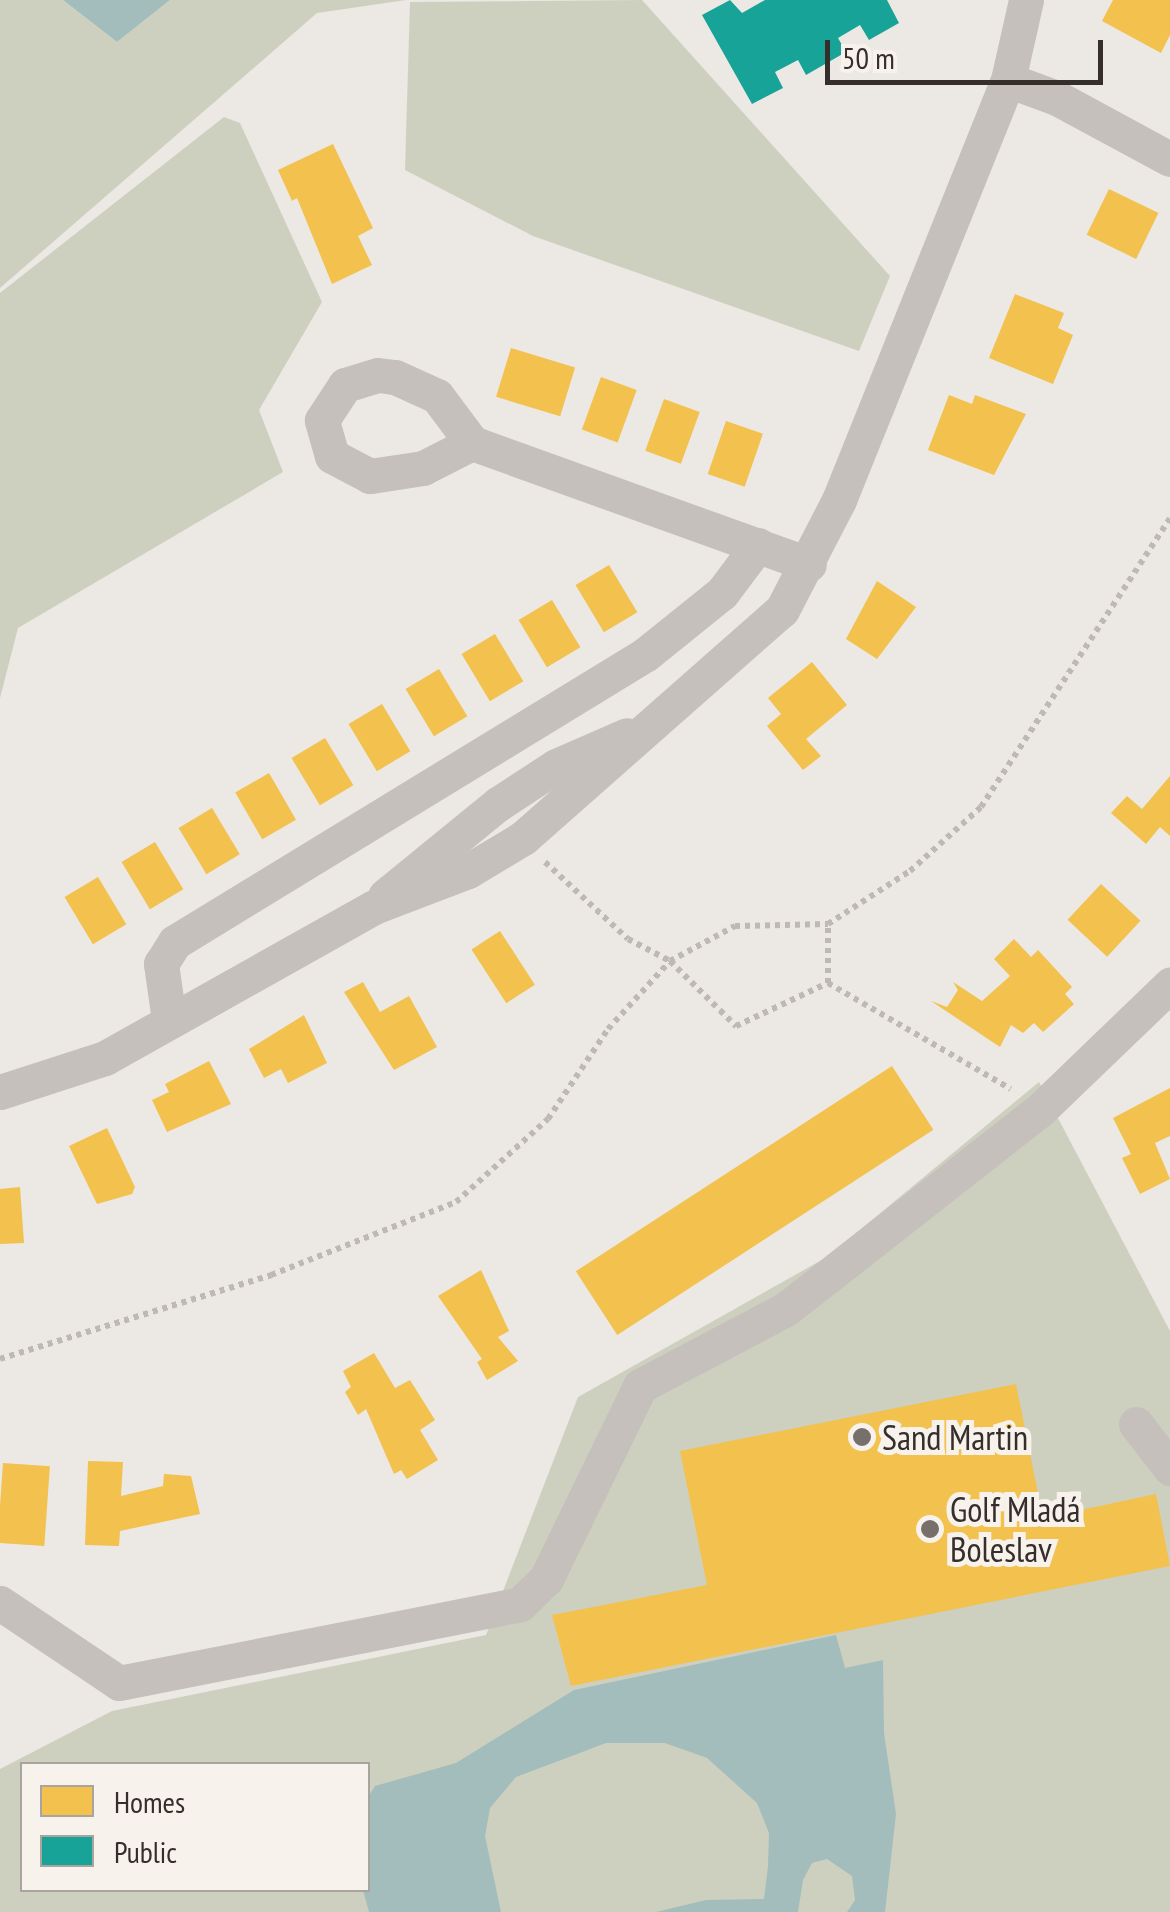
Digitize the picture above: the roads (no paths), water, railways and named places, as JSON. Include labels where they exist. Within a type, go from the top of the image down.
[{"type":"street","points":[[0,1092],[105,1058],[374,906],[468,872],[523,838],[577,796],[638,730],[782,610],[808,564],[1008,80],[1026,0]]},
{"type":"street","points":[[1008,80],[1057,98],[1170,159]]},
{"type":"street","points":[[472,443],[808,564]]},
{"type":"street","points":[[169,1020],[161,964],[175,942],[646,654],[722,594],[758,546]]},
{"type":"street","points":[[374,906],[498,804],[556,766],[638,730]]},
{"type":"street","points":[[0,1604],[119,1683],[520,1604],[546,1579],[640,1386],[786,1309],[1042,1108],[1170,985]]},
{"type":"street","points":[[1136,1424],[1170,1468]]},
{"type":"water","points":[[63,0],[170,0],[117,42]]},
{"type":"water","points":[[836,1635],[845,1668],[883,1660],[884,1733],[896,1814],[885,1912],[847,1912],[855,1900],[852,1876],[827,1859],[812,1863],[803,1880],[798,1912],[656,1912],[706,1900],[764,1899],[769,1833],[757,1803],[707,1758],[665,1743],[606,1743],[516,1777],[490,1808],[485,1836],[501,1912],[369,1912],[364,1892],[370,1892],[370,1794],[375,1786],[456,1763],[574,1690]]},
{"type":"place","name":"Sand Martin","points":[[862,1437]]},
{"type":"place","name":"Golf Mladá Boleslav","points":[[930,1529]]}]
